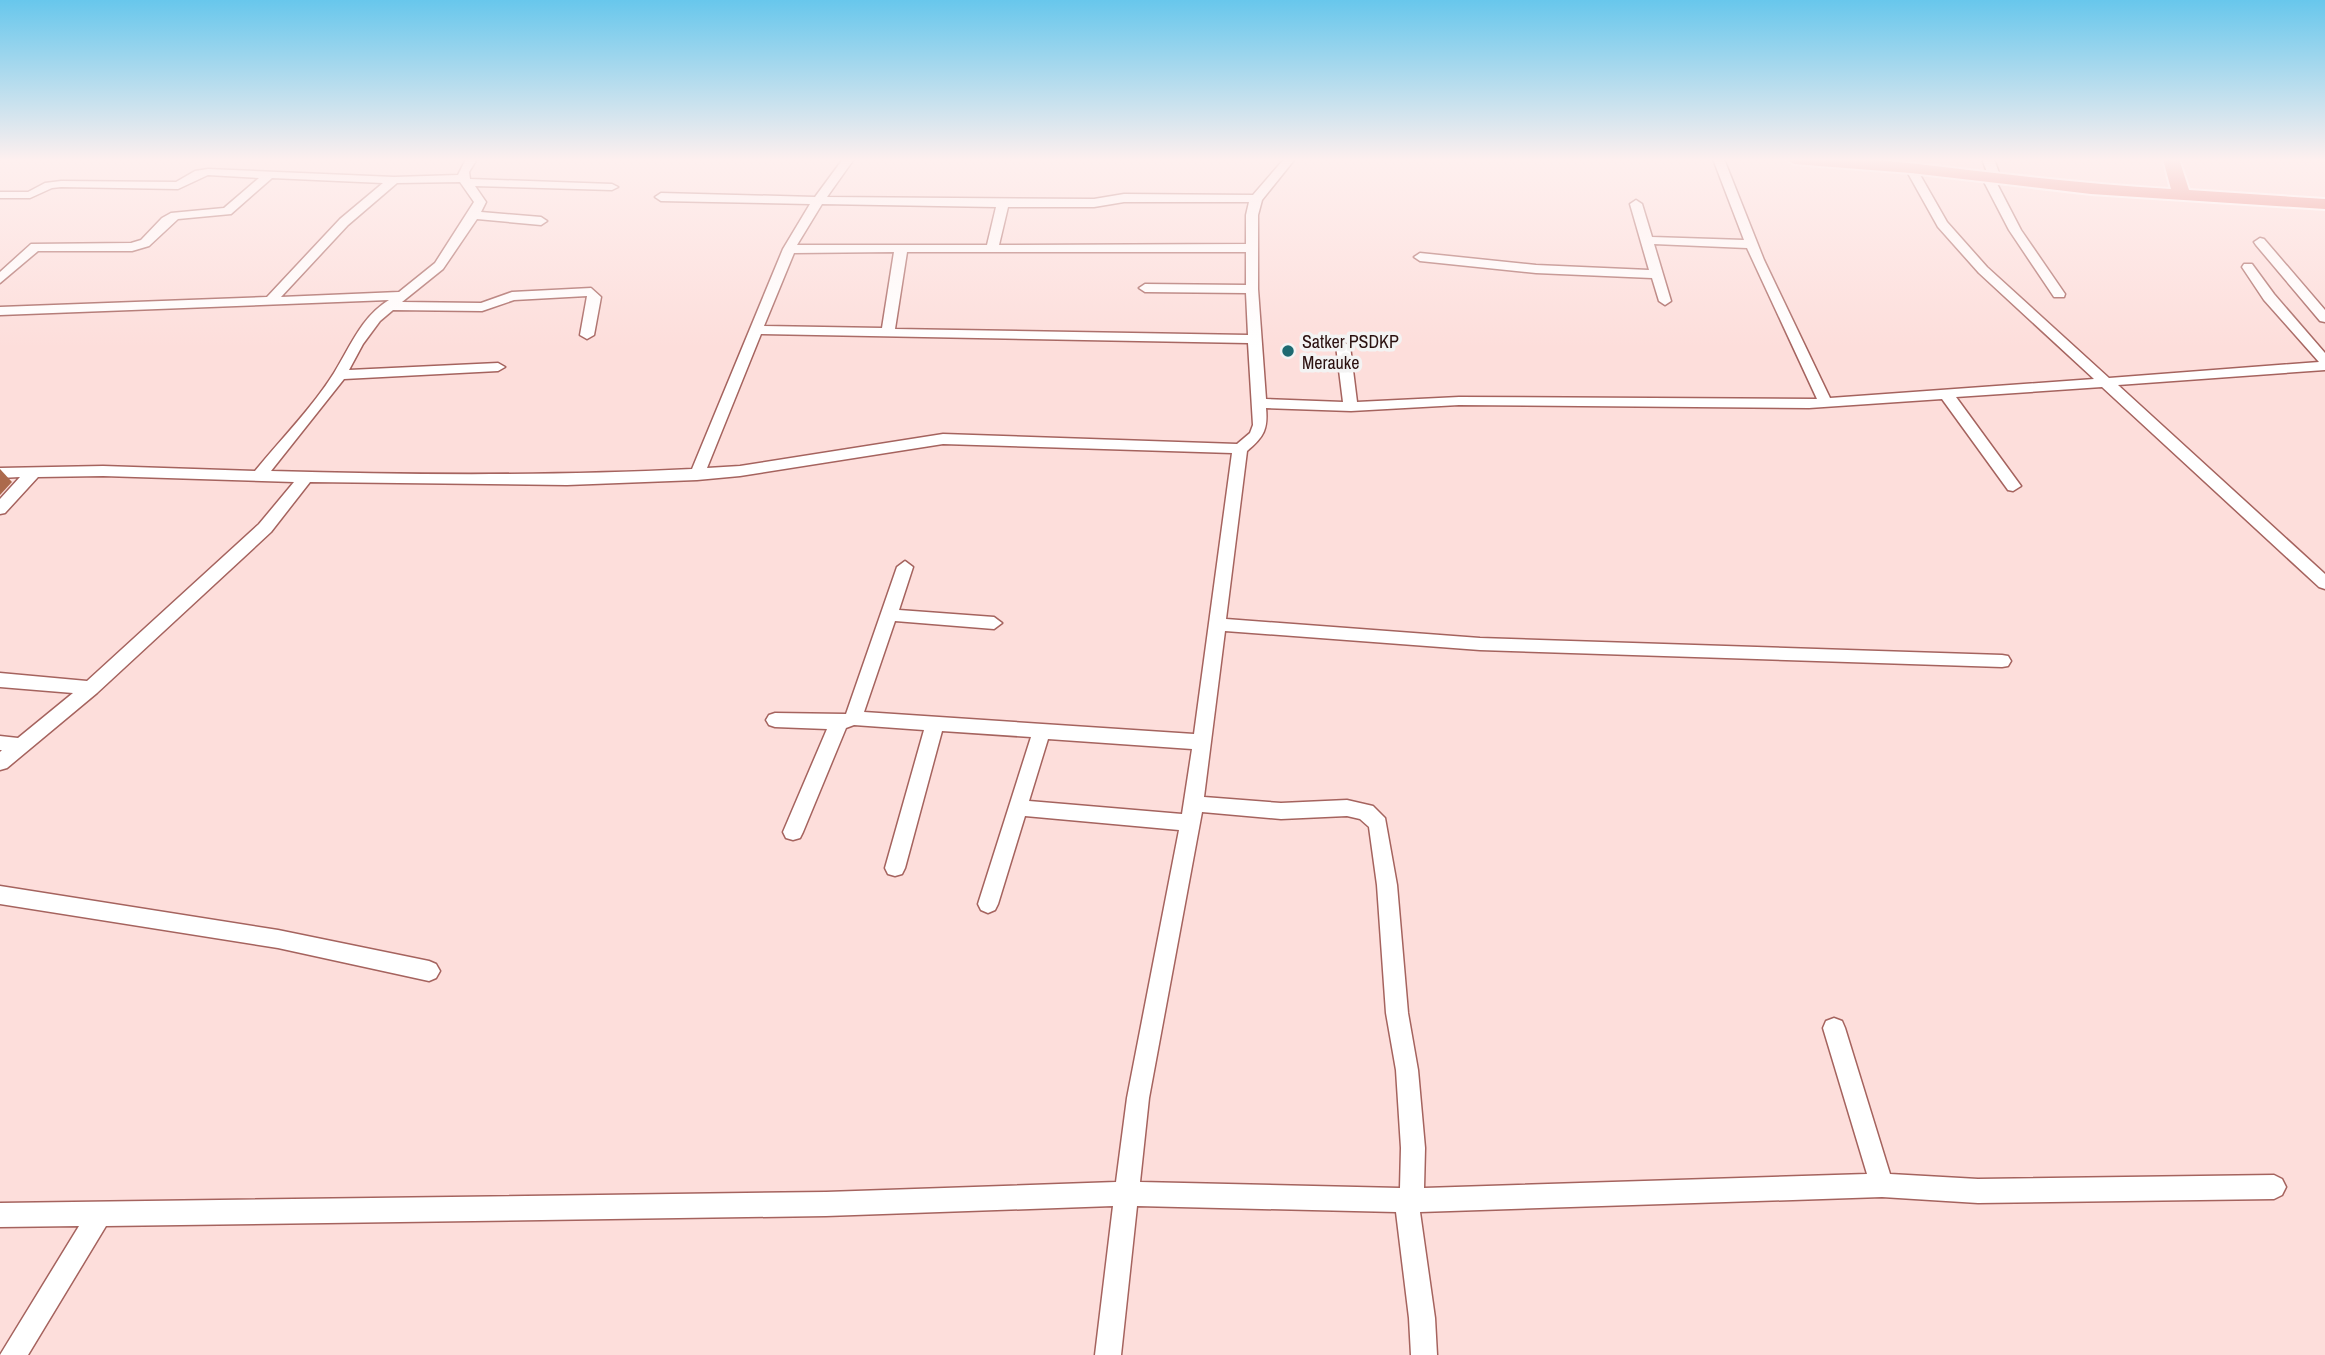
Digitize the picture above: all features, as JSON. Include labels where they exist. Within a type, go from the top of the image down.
[{"type":"street","points":[[0,279],[35,247],[132,247],[145,243],[165,222]]},
{"type":"street","points":[[273,298],[344,222]]},
{"type":"street","points":[[260,475],[340,374],[366,330],[388,306],[439,267],[469,222]]},
{"type":"street","points":[[697,475],[789,249],[805,222]]},
{"type":"street","points":[[992,248],[998,222]]},
{"type":"street","points":[[0,473],[541,480],[697,475],[810,462],[943,439],[1240,449],[1250,443],[1260,431],[1252,289],[1252,222]]},
{"type":"street","points":[[1641,222],[1665,301]]},
{"type":"street","points":[[1743,222],[1825,402]]},
{"type":"street","points":[[1941,222],[1962,247],[2103,382],[2325,583]]},
{"type":"street","points":[[2012,222],[2059,294]]},
{"type":"street","points":[[1646,240],[1751,244]]},
{"type":"street","points":[[2260,242],[2325,318]]},
{"type":"street","points":[[789,249],[1251,248]]},
{"type":"street","points":[[888,331],[901,250]]},
{"type":"street","points":[[1420,257],[1536,269],[1657,274]]},
{"type":"street","points":[[2248,267],[2269,297],[2325,364]]},
{"type":"street","points":[[1145,288],[1252,289]]},
{"type":"street","points":[[388,306],[482,307],[512,296],[591,292],[596,297],[587,335]]},
{"type":"street","points":[[0,311],[273,298],[401,296]]},
{"type":"street","points":[[755,330],[1256,339]]},
{"type":"street","points":[[1343,346],[1351,407]]},
{"type":"street","points":[[1260,403],[1351,407],[1459,401],[1771,405],[2325,364]]},
{"type":"street","points":[[340,374],[498,367]]},
{"type":"street","points":[[1945,393],[2013,485]]},
{"type":"street","points":[[1108,1355],[1138,1098],[1192,814],[1240,449]]},
{"type":"street","points":[[0,509],[34,472]]},
{"type":"street","points":[[0,763],[91,688],[265,528],[306,477]]},
{"type":"street","points":[[793,832],[846,720],[905,567]]},
{"type":"street","points":[[889,614],[994,623]]},
{"type":"street","points":[[1217,624],[1480,644],[2002,661]]},
{"type":"street","points":[[0,680],[91,688]]},
{"type":"street","points":[[775,720],[935,723],[1202,742]]},
{"type":"street","points":[[895,868],[935,723]]},
{"type":"street","points":[[988,904],[1042,730]]},
{"type":"street","points":[[0,743],[21,745]]},
{"type":"street","points":[[1019,808],[1192,814],[1347,808],[1366,812],[1378,824],[1387,885],[1397,1013],[1407,1070],[1413,1148],[1409,1210],[1424,1355]]},
{"type":"street","points":[[0,895],[278,939],[429,971]]},
{"type":"street","points":[[1834,1028],[1882,1185]]},
{"type":"street","points":[[0,1215],[826,1203],[1127,1194],[1409,1210],[1882,1185],[1978,1191],[2274,1187]]},
{"type":"street","points":[[13,1355],[101,1212]]},
{"type":"place","name":"Satker PSDKP Merauke","points":[[1288,351]]}]
